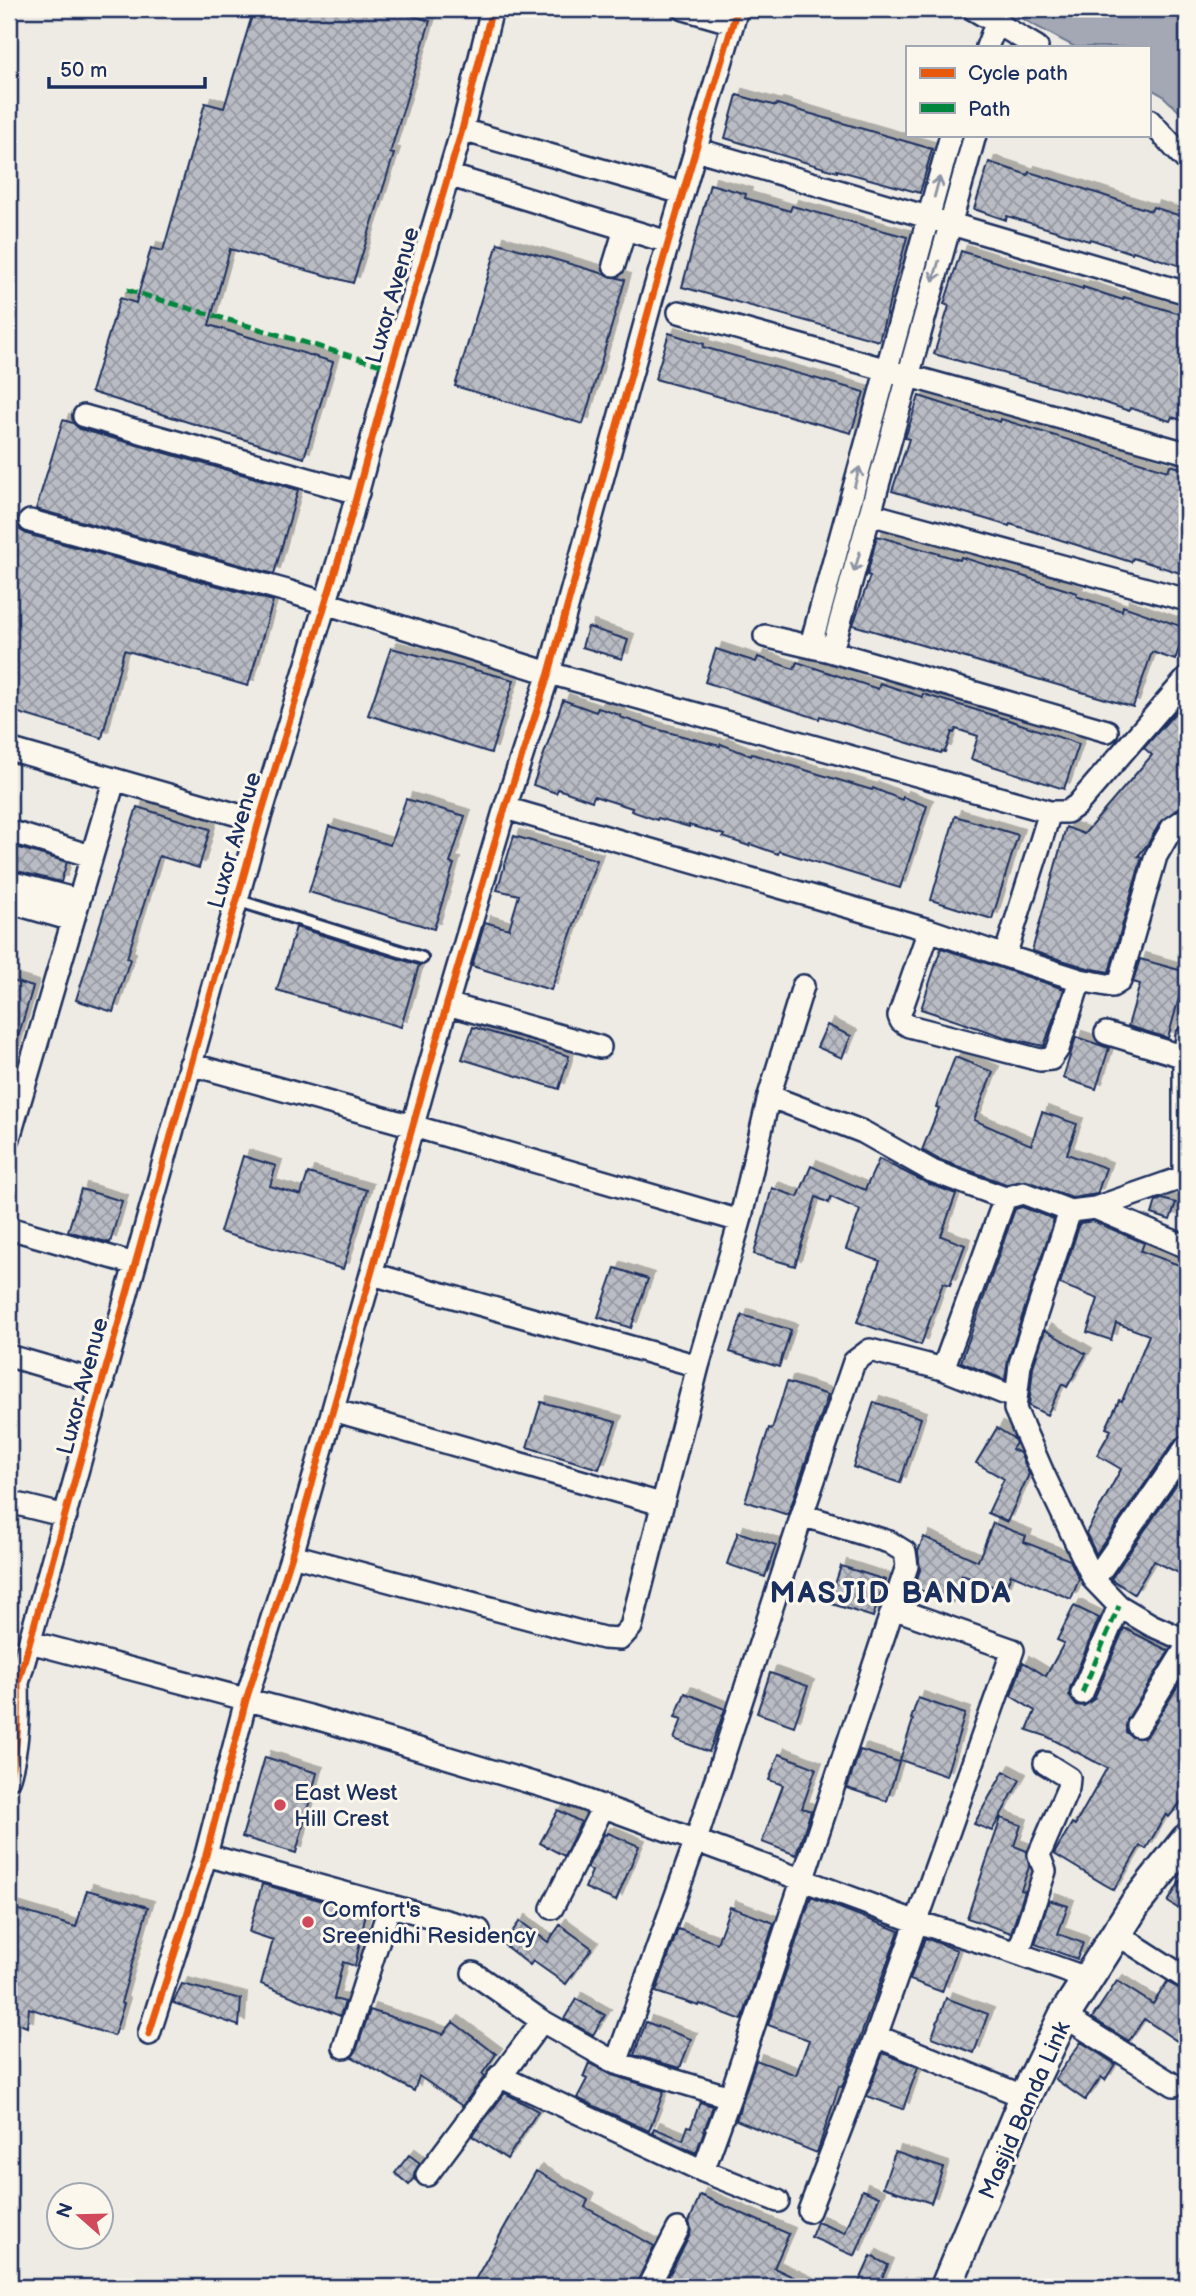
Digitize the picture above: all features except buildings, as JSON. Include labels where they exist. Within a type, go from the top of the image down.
[{"type":"main road","name":"Masjid Banda Link","points":[[946,2287],[1025,2097],[1064,2016],[1136,1903],[1187,1839]]},
{"type":"street","name":"Luxor Avenue","points":[[9,1778],[19,1724],[14,1690],[66,1516],[236,900],[358,493],[391,368],[462,130],[492,9]]},
{"type":"street","points":[[149,2034],[206,1855],[246,1699],[292,1555],[447,1004],[505,808],[549,673],[668,242],[735,16],[684,9]]},
{"type":"street","points":[[973,9],[1035,46]]},
{"type":"street","points":[[987,46],[997,21]]},
{"type":"street","points":[[1150,121],[1187,161]]},
{"type":"street","points":[[462,130],[682,193]]},
{"type":"street","points":[[821,649],[835,640],[870,514],[929,217],[951,136]]},
{"type":"street","points":[[821,649],[813,637],[896,373],[950,223],[975,136]]},
{"type":"street","points":[[695,149],[1187,293]]},
{"type":"street","points":[[447,175],[668,242]]},
{"type":"street","points":[[614,265],[625,229]]},
{"type":"street","points":[[679,312],[1187,453]]},
{"type":"street","points":[[84,416],[358,493]]},
{"type":"street","points":[[870,514],[1187,600]]},
{"type":"street","points":[[30,521],[325,603],[549,673],[1050,812],[1067,812],[1077,805],[1187,678]]},
{"type":"street","points":[[765,636],[821,649],[1107,731]]},
{"type":"street","points":[[9,749],[259,821]]},
{"type":"street","points":[[9,1138],[86,854],[114,781]]},
{"type":"street","points":[[505,808],[929,930],[1080,980],[1112,986],[1120,981],[1156,856],[1172,828],[1187,818]]},
{"type":"street","points":[[1005,956],[1050,812]]},
{"type":"street","points":[[9,836],[15,833],[86,854]]},
{"type":"street","points":[[9,882],[72,906]]},
{"type":"street","points":[[9,902],[72,906]]},
{"type":"street","points":[[929,930],[899,1016],[901,1021],[909,1026],[1040,1060],[1051,1059],[1058,1049],[1080,980]]},
{"type":"street","points":[[292,1555],[603,1638],[620,1639],[631,1626],[698,1366],[740,1221],[769,1096],[803,986]]},
{"type":"street","points":[[447,1004],[600,1046]]},
{"type":"street","points":[[769,1096],[863,1132],[932,1171],[1005,1198],[1023,1193],[1070,1211],[1095,1208],[1185,1177],[1186,1048],[1106,1033]]},
{"type":"street","points":[[190,1064],[413,1125],[740,1221]]},
{"type":"street","points":[[943,1369],[1005,1198]]},
{"type":"street","points":[[1095,1208],[1187,1247]]},
{"type":"street","points":[[1070,1211],[1020,1364],[1015,1409],[1094,1580],[1119,1606],[1187,1643],[1138,1726]]},
{"type":"street","points":[[9,1228],[135,1264]]},
{"type":"street","points":[[372,1274],[698,1366]]},
{"type":"street","points":[[616,2063],[696,1840],[854,1363],[870,1350],[943,1369],[1016,1398]]},
{"type":"street","points":[[9,1356],[103,1383]]},
{"type":"street","points":[[333,1410],[661,1504]]},
{"type":"street","points":[[1094,1580],[1187,1446]]},
{"type":"street","points":[[9,1503],[66,1516]]},
{"type":"street","points":[[703,2171],[907,1566],[905,1552],[889,1542],[802,1515]]},
{"type":"street","points":[[1082,1693],[1119,1606]]},
{"type":"street","points":[[809,2211],[876,2036],[1013,1650],[892,1608]]},
{"type":"street","points":[[30,1642],[336,1724],[569,1794],[917,1922],[1089,1979]]},
{"type":"street","points":[[1018,1954],[1045,1871],[1039,1855],[1068,1788],[1069,1778],[1045,1763]]},
{"type":"street","points":[[552,1908],[603,1807]]},
{"type":"street","points":[[206,1855],[479,1930]]},
{"type":"street","points":[[344,2046],[390,1905]]},
{"type":"street","points":[[1117,1934],[1187,1979]]},
{"type":"street","points":[[472,1973],[542,2021],[616,2063],[730,2097]]},
{"type":"street","points":[[1064,2016],[1174,2085]]},
{"type":"street","points":[[428,2175],[542,2021]]},
{"type":"street","points":[[876,2036],[1025,2097]]},
{"type":"street","points":[[499,2076],[703,2171],[778,2201]]},
{"type":"street","points":[[648,2287],[678,2229]]},
{"type":"lane","points":[[236,900],[422,958]]},
{"type":"shaded area","points":[[1004,9],[1187,9],[1187,119],[1162,95],[1150,89],[1150,46],[1073,46]]},
{"type":"marked path","points":[[127,290],[391,368]]},
{"type":"marked path","points":[[1082,1693],[1119,1606]]},
{"type":"cycle path","points":[[9,1778],[17,1731],[18,1683],[259,821],[345,539],[391,368],[462,130],[492,9]]},
{"type":"cycle path","points":[[149,2034],[206,1855],[246,1700],[292,1555],[447,1004],[505,808],[549,673],[652,298],[737,9]]},
{"type":"place","name":"East West Hill Crest","points":[[280,1805]]},
{"type":"place","name":"Comfort's Sreenidhi Residency","points":[[308,1922]]},
{"type":"district","name":"MASJID BANDA","points":[[891,1593]]}]
